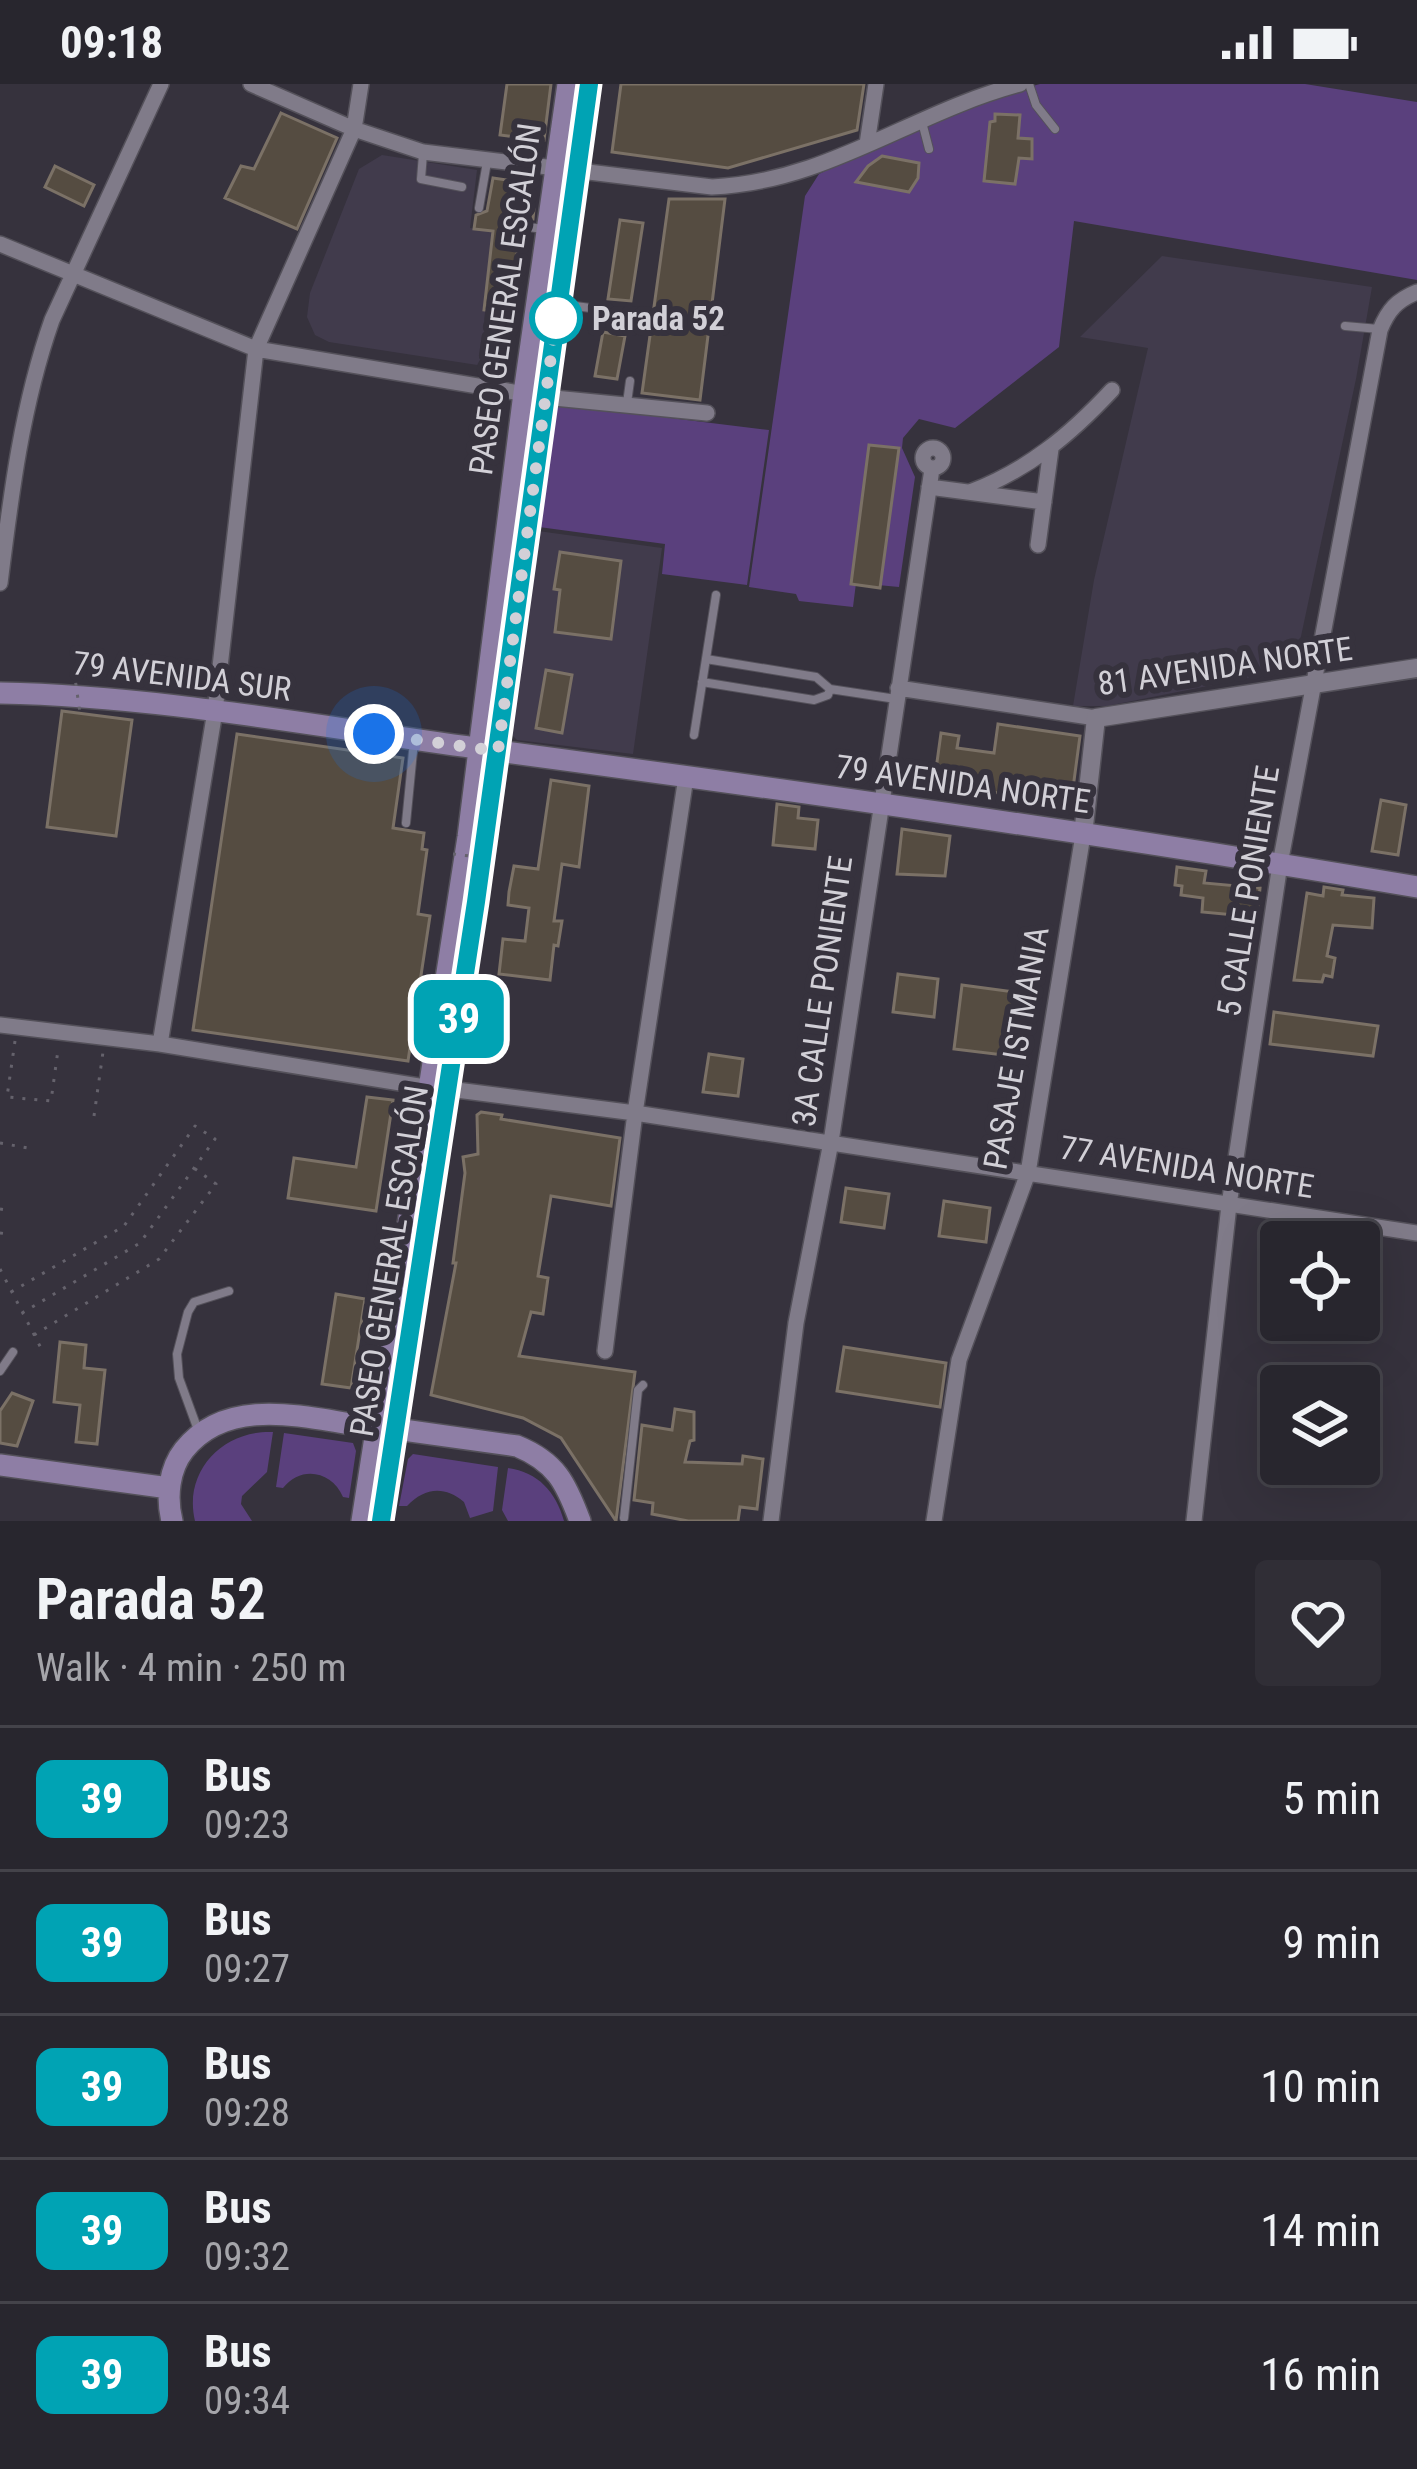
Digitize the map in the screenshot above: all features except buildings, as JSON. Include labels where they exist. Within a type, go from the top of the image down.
[{"type":"main road","name":"PASEO GENERAL ESCALÓN","points":[[534,395],[558,304],[568,84]]},
{"type":"main road","name":"PASEO GENERAL ESCALÓN","points":[[381,1521],[387,1428],[489,750],[534,395],[546,230],[589,84]]},
{"type":"main road","name":"79 AVENIDA SUR","points":[[0,693],[80,694],[489,750]]},
{"type":"main road","name":"79 AVENIDA NORTE","points":[[489,750],[880,804],[1417,887]]},
{"type":"main road","points":[[172,1521],[169,1488],[177,1458],[199,1432],[228,1417],[252,1414],[517,1446],[535,1453],[566,1482],[580,1521]]},
{"type":"main road","name":"PASEO GENERAL ESCALÓN","points":[[362,1521],[387,1428]]},
{"type":"main road","points":[[0,1465],[169,1488]]},
{"type":"street","points":[[0,583],[25,410],[45,339],[161,84]]},
{"type":"street","points":[[251,84],[354,129],[423,152],[712,187],[753,185],[829,164],[922,119],[1020,84]]},
{"type":"street","points":[[160,1044],[215,711],[256,349],[354,129],[361,84]]},
{"type":"street","points":[[868,143],[876,84]]},
{"type":"street","points":[[0,244],[256,349],[534,395],[707,413]]},
{"type":"street","points":[[1380,330],[1401,298],[1417,292]]},
{"type":"street","name":"5 CALLE PONIENTE","points":[[1194,1521],[1229,1205],[1280,864],[1380,330]]},
{"type":"street","points":[[970,492],[1051,448],[1112,390]]},
{"type":"street","points":[[1038,545],[1051,448]]},
{"type":"street","name":"3A CALLE PONIENTE","points":[[771,1521],[796,1323],[830,1142],[932,469]]},
{"type":"street","points":[[929,487],[1044,502]]},
{"type":"street","name":"81 AVENIDA NORTE","points":[[897,694],[1096,718],[1417,668]]},
{"type":"street","name":"PASAJE ISTMANIA","points":[[934,1521],[959,1360],[1028,1173],[1096,718]]},
{"type":"street","points":[[605,1352],[635,1113],[686,777]]},
{"type":"street","name":"77 AVENIDA NORTE","points":[[8,1026],[635,1113],[1417,1233]]},
{"type":"lane","points":[[1029,84],[1036,105],[1055,129]]},
{"type":"lane","points":[[922,119],[928,149]]},
{"type":"lane","points":[[423,152],[421,179],[462,187]]},
{"type":"lane","points":[[479,208],[487,161]]},
{"type":"lane","points":[[520,226],[546,230]]},
{"type":"lane","points":[[558,304],[598,309]]},
{"type":"lane","points":[[1345,326],[1380,330]]},
{"type":"lane","points":[[627,406],[631,381]]},
{"type":"lane","points":[[694,735],[716,595]]},
{"type":"lane","points":[[706,658],[822,679],[830,689],[897,694]]},
{"type":"lane","points":[[702,682],[814,700],[830,689]]},
{"type":"lane","points":[[406,823],[414,739]]},
{"type":"lane","points":[[199,1432],[179,1378],[177,1354],[194,1302],[229,1292]]},
{"type":"lane","points":[[0,1371],[14,1352]]},
{"type":"lane","points":[[624,1518],[638,1390],[643,1385]]},
{"type":"path","points":[[74,671],[80,712]]},
{"type":"path","points":[[453,854],[487,858]]},
{"type":"path","points":[[7,1097],[8,1026]]},
{"type":"path","points":[[0,1096],[51,1101],[61,1032]]},
{"type":"path","points":[[94,1116],[105,1038]]},
{"type":"path","points":[[11,1292],[124,1226],[195,1126],[215,1139],[140,1243],[22,1313]]},
{"type":"path","points":[[0,1143],[28,1148]]},
{"type":"path","points":[[34,1335],[159,1259],[217,1184],[194,1168]]},
{"type":"path","points":[[0,1233],[8,1234]]},
{"type":"path","points":[[0,1269],[42,1350]]},
{"type":"shaded area","points":[[1040,84],[1305,84],[1417,102],[1417,280],[1074,221],[1059,347],[955,428],[919,419],[903,438],[902,448],[915,477],[899,587],[856,583],[853,607],[799,601],[796,594],[749,587],[805,196],[819,174],[871,148],[969,104]]},
{"type":"shaded area","points":[[382,155],[477,170],[470,228],[519,233],[503,369],[329,342],[315,335],[307,317],[310,293],[359,169]]},
{"type":"shaded area","points":[[1162,256],[1372,287],[1356,379],[1294,669],[1107,706],[1073,706],[1094,580],[1148,348],[1080,337]]},
{"type":"shaded area","points":[[557,404],[769,430],[747,585],[662,574],[665,544],[539,527]]},
{"type":"shaded area","points":[[538,531],[662,548],[633,754],[517,740],[511,734]]},
{"type":"shaded area","points":[[273,1432],[267,1472],[242,1496],[241,1504],[252,1521],[195,1521],[195,1486],[211,1457],[238,1438]]},
{"type":"shaded area","points":[[284,1433],[353,1443],[349,1498],[332,1481],[316,1474],[298,1476],[283,1488],[276,1487]]},
{"type":"shaded area","points":[[413,1454],[498,1467],[493,1511],[470,1518],[464,1502],[442,1491],[427,1492],[399,1506]]},
{"type":"shaded area","points":[[508,1468],[544,1485],[564,1521],[508,1521],[502,1510]]},
{"type":"bus line","name":"39","points":[[381,1521],[498,751],[589,84]]},
{"type":"place","name":"Parada 52","points":[[556,318]]},
{"type":"route","points":[[374,734],[498,751],[558,304],[556,318]]}]
